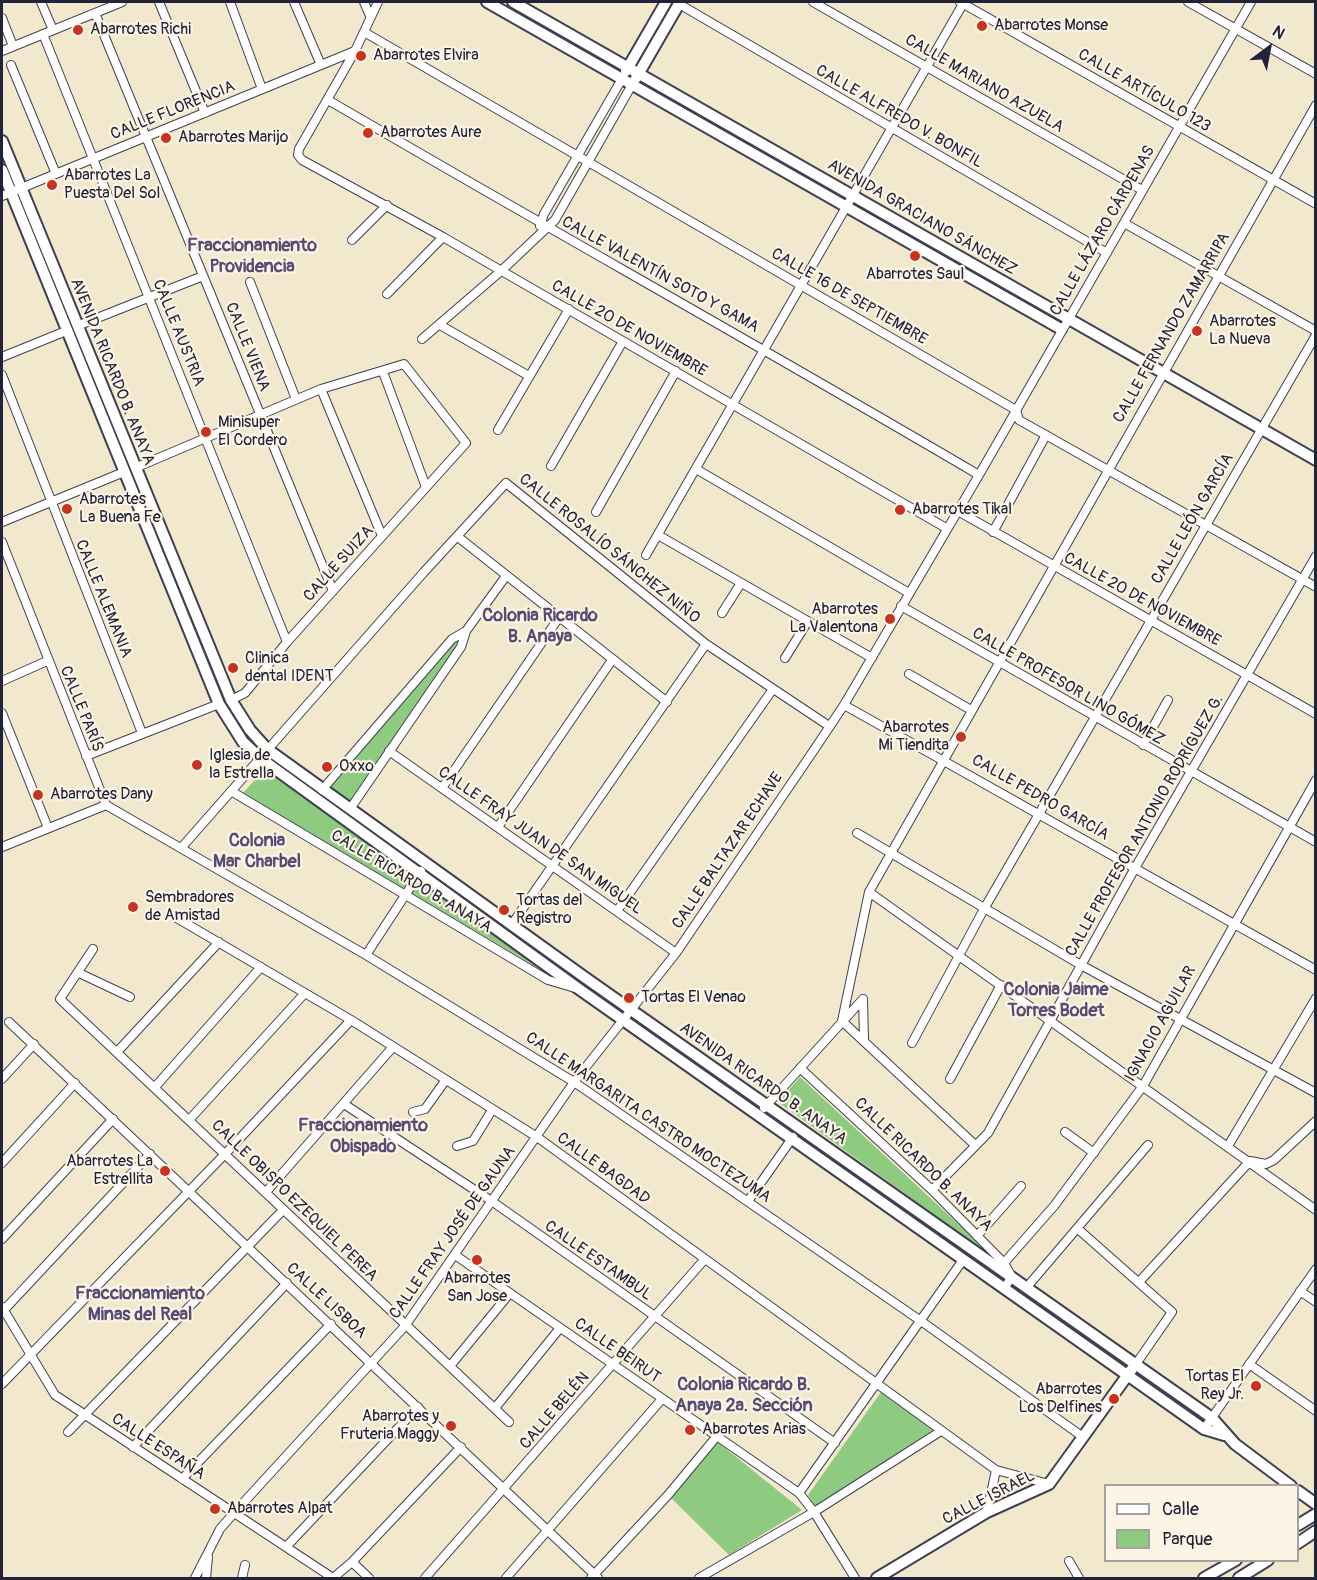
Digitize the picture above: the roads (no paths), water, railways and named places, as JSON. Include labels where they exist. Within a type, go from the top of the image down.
[{"type":"main road","name":"AVENIDA GRACIANO SÁNCHEZ","points":[[487,2],[849,201],[1068,318],[1162,374],[1316,460]]},
{"type":"main road","name":"AVENIDA GRACIANO SÁNCHEZ","points":[[513,2],[639,73],[1061,329]]},
{"type":"main road","points":[[622,77],[666,2]]},
{"type":"main road","points":[[633,83],[680,3]]},
{"type":"main road","points":[[518,19],[524,8]]},
{"type":"main road","name":"AVENIDA RICARDO B. ANAYA","points":[[2,141],[11,192],[78,327],[231,700],[264,754],[420,873],[579,989],[759,1113],[1204,1429],[1224,1435]]},
{"type":"main road","name":"AVENIDA RICARDO B. ANAYA","points":[[2,170],[219,704],[243,742],[350,809],[1136,1364],[1212,1418],[1224,1435],[1290,1484]]},
{"type":"main road","points":[[102,418],[113,413]]},
{"type":"main road","points":[[146,527],[158,522]]},
{"type":"main road","points":[[696,1069],[703,1059]]},
{"type":"main road","name":"CALLE ISRAEL","points":[[877,1578],[987,1512],[1049,1484],[1136,1364]]},
{"type":"main road","points":[[1299,1492],[1316,1504]]},
{"type":"main road","points":[[1299,1524],[1316,1514]]},
{"type":"main road","points":[[1299,1542],[1316,1532]]},
{"type":"main road","points":[[1204,1578],[1232,1562]]},
{"type":"main road","points":[[1239,1578],[1265,1562]]},
{"type":"street","points":[[41,2],[53,30]]},
{"type":"street","points":[[2,51],[122,2]]},
{"type":"street","points":[[159,2],[205,113]]},
{"type":"street","points":[[230,2],[262,89]]},
{"type":"street","points":[[294,2],[321,65]]},
{"type":"street","points":[[364,2],[370,16]]},
{"type":"street","points":[[328,100],[356,51],[378,2]]},
{"type":"street","name":"CALLE MARIANO AZUELA","points":[[813,2],[1142,190]]},
{"type":"street","points":[[646,555],[962,2]]},
{"type":"street","name":"CALLE ARTÍCULO 123","points":[[962,2],[1316,204]]},
{"type":"street","points":[[1188,2],[1316,74]]},
{"type":"street","name":"CALLE LÁZARO CÁRDENAS","points":[[909,593],[1251,2]]},
{"type":"street","name":"CALLE ALFREDO V. BONFIL","points":[[680,3],[1107,253]]},
{"type":"street","name":"CALLE VIENA","points":[[95,13],[333,591]]},
{"type":"street","points":[[2,18],[13,46]]},
{"type":"street","name":"CALLE 16 DE SEPTIEMBRE","points":[[364,32],[1016,410],[1019,420],[1106,471],[1316,588]]},
{"type":"street","name":"CALLE AUSTRIA","points":[[44,34],[287,642]]},
{"type":"street","name":"CALLE FLORENCIA","points":[[11,192],[356,51]]},
{"type":"street","points":[[11,66],[56,174]]},
{"type":"street","points":[[422,339],[501,271],[538,234],[578,155],[622,77]]},
{"type":"street","points":[[544,226],[555,220],[633,83]]},
{"type":"street","name":"CALLE 20 DE NOVIEMBRE","points":[[328,100],[298,155],[302,160],[443,237],[946,528]]},
{"type":"street","name":"CALLE VALENTÍN SOTO Y GAMA","points":[[328,100],[544,226],[765,349],[979,475]]},
{"type":"street","name":"CALLE FERNANDO ZAMARRIPA","points":[[842,1021],[869,892],[997,662],[1316,105]]},
{"type":"street","points":[[352,240],[387,206]]},
{"type":"street","points":[[1124,223],[1316,333]]},
{"type":"street","points":[[387,294],[443,237]]},
{"type":"street","points":[[78,327],[203,276]]},
{"type":"street","points":[[250,282],[296,399]]},
{"type":"street","points":[[498,430],[569,309]]},
{"type":"street","points":[[440,325],[529,376]]},
{"type":"street","points":[[2,357],[66,331]]},
{"type":"street","name":"CALLE LEÓN GARCÍA","points":[[912,1043],[984,909],[1316,333]]},
{"type":"street","points":[[551,466],[623,340]]},
{"type":"street","name":"CALLE SUIZA","points":[[231,700],[245,693],[287,642],[466,443],[404,364],[383,372]]},
{"type":"street","points":[[596,512],[676,371]]},
{"type":"street","points":[[135,468],[321,389],[383,372],[426,487]]},
{"type":"street","name":"CALLE ALEMANIA","points":[[2,375],[142,733]]},
{"type":"street","points":[[321,389],[382,536]]},
{"type":"street","points":[[993,532],[1046,435]]},
{"type":"street","points":[[696,468],[909,593]]},
{"type":"street","points":[[2,522],[124,472]]},
{"type":"street","name":"CALLE ROSALÍO SÁNCHEZ NIÑO","points":[[182,847],[506,483],[706,644],[829,726]]},
{"type":"street","name":"CALLE 20 DE NOVIEMBRE","points":[[956,510],[1316,714]]},
{"type":"street","points":[[658,535],[872,658]]},
{"type":"street","points":[[458,537],[667,702]]},
{"type":"street","name":"CALLE PARÍS","points":[[2,542],[47,661],[106,805]]},
{"type":"street","name":"CALLE PROFESOR ANTONIO RODRÍGUEZ G.","points":[[932,1190],[988,1133],[1189,772],[1316,556]]},
{"type":"street","points":[[350,809],[461,647],[466,631],[506,576]]},
{"type":"street","points":[[723,613],[741,583]]},
{"type":"street","name":"CALLE BALTAZAR ECHAVE","points":[[631,1009],[676,953],[844,705],[909,593]]},
{"type":"street","name":"CALLE PROFESOR LINO GÓMEZ","points":[[901,606],[1189,772],[1316,842]]},
{"type":"street","points":[[442,788],[560,616]]},
{"type":"street","points":[[785,658],[808,621]]},
{"type":"street","points":[[322,790],[452,639],[466,631]]},
{"type":"street","points":[[512,924],[706,644]]},
{"type":"street","points":[[498,827],[612,660]]},
{"type":"street","points":[[2,681],[47,661]]},
{"type":"street","points":[[909,674],[970,710]]},
{"type":"street","points":[[617,911],[773,689]]},
{"type":"street","points":[[1143,745],[1168,700]]},
{"type":"street","points":[[86,756],[219,704]]},
{"type":"street","name":"CALLE PEDRO GARCÍA","points":[[844,705],[1316,970]]},
{"type":"street","points":[[2,713],[48,828]]},
{"type":"street","name":"CALLE FRAY JUAN DE SAN MIGUEL","points":[[389,751],[676,953]]},
{"type":"street","name":"IGNACIO AGUILAR","points":[[1005,1263],[1053,1206],[1143,1086],[1316,780]]},
{"type":"street","name":"CALLE RICARDO B. ANAYA","points":[[231,791],[548,980],[579,989]]},
{"type":"street","points":[[2,847],[106,805],[182,847]]},
{"type":"street","points":[[857,833],[1081,965],[1273,1072],[1316,1093]]},
{"type":"street","name":"CALLE MARGARITA CASTRO MOCTEZUMA","points":[[182,847],[366,955],[574,1082],[921,1321],[1083,1437]]},
{"type":"street","points":[[366,955],[426,863]]},
{"type":"street","points":[[869,892],[1316,1210]]},
{"type":"street","name":"CALLE BAGDAD","points":[[175,917],[351,1020],[392,1048],[537,1137],[996,1470],[1049,1484]]},
{"type":"street","points":[[117,1052],[219,942]]},
{"type":"street","points":[[93,949],[79,972],[130,997]]},
{"type":"street","points":[[155,1087],[261,967]]},
{"type":"street","name":"CALLE OBISPO EZEQUIEL PEREA","points":[[79,972],[60,999],[226,1153],[405,1326],[510,1422]]},
{"type":"street","points":[[950,1079],[1001,985]]},
{"type":"street","points":[[190,1119],[305,993]]},
{"type":"street","points":[[1228,1146],[1316,998]]},
{"type":"street","points":[[759,1113],[863,999],[864,1039]]},
{"type":"street","name":"CALLE FRAY JOSÉ DE GAUNA","points":[[195,1578],[220,1529],[405,1326],[574,1082],[631,1009]]},
{"type":"street","points":[[2,1384],[226,1153],[351,1020]]},
{"type":"street","points":[[842,1021],[864,1039],[975,1145]]},
{"type":"street","name":"CALLE LISBOA","points":[[9,1022],[461,1447],[595,1577]]},
{"type":"street","points":[[2,1079],[34,1044]]},
{"type":"street","points":[[266,1192],[392,1048]]},
{"type":"street","name":"CALLE RICARDO B. ANAYA","points":[[800,1068],[932,1190],[1005,1263],[1012,1277]]},
{"type":"street","points":[[412,1112],[425,1108],[445,1081]]},
{"type":"street","points":[[2,1162],[75,1083]]},
{"type":"street","name":"CALLE ESTAMBUL","points":[[344,1104],[493,1202],[835,1443]]},
{"type":"street","points":[[457,1146],[473,1141],[492,1110]]},
{"type":"street","points":[[2,1239],[113,1119]]},
{"type":"street","points":[[1250,1161],[1266,1164],[1274,1160],[1316,1121]]},
{"type":"street","points":[[1065,1132],[1094,1153]]},
{"type":"street","points":[[748,1201],[793,1137]]},
{"type":"street","points":[[1027,1287],[1148,1145]]},
{"type":"street","points":[[2,1309],[150,1154]]},
{"type":"street","points":[[1139,1282],[1250,1161]]},
{"type":"street","points":[[977,1236],[1021,1186]]},
{"type":"street","points":[[68,1432],[283,1210]]},
{"type":"street","points":[[1078,1229],[1172,1312],[1136,1364]]},
{"type":"street","name":"CALLE BEIRUT","points":[[455,1255],[799,1494],[814,1512],[855,1578]]},
{"type":"street","name":"CALLE BELÉN","points":[[425,1578],[704,1260]]},
{"type":"street","points":[[799,1494],[963,1260]]},
{"type":"street","points":[[1204,1429],[1316,1269]]},
{"type":"street","points":[[1004,1288],[1012,1277]]},
{"type":"street","points":[[133,1447],[287,1283]]},
{"type":"street","points":[[1300,1291],[1316,1302]]},
{"type":"street","points":[[450,1366],[510,1293]]},
{"type":"street","name":"CALLE ESPAÑA","points":[[2,1309],[55,1395],[333,1578]]},
{"type":"street","points":[[182,1479],[331,1324]]},
{"type":"street","points":[[495,1408],[560,1328]]},
{"type":"street","points":[[1249,1364],[1316,1411]]},
{"type":"street","points":[[506,1578],[662,1399]]},
{"type":"street","points":[[286,1547],[418,1407]]},
{"type":"street","points":[[699,1578],[814,1512],[941,1431]]},
{"type":"street","points":[[595,1577],[717,1436]]},
{"type":"street","points":[[333,1578],[352,1562],[461,1447]]},
{"type":"street","points":[[987,1512],[996,1470]]},
{"type":"street","points":[[206,1578],[208,1555]]},
{"type":"street","points":[[1069,1561],[1079,1578]]},
{"type":"street","points":[[352,1562],[369,1578]]},
{"type":"street","points":[[242,1578],[245,1565]]},
{"type":"place","name":"Abarrotes Monse","points":[[982,26]]},
{"type":"place","name":"Abarrotes Richi","points":[[78,30]]},
{"type":"place","name":"Abarrotes Elvira","points":[[361,56]]},
{"type":"place","name":"Abarrotes Aure","points":[[368,133]]},
{"type":"place","name":"Abarrotes Marijo","points":[[166,138]]},
{"type":"place","name":"Abarrotes La Puesta Del Sol","points":[[52,185]]},
{"type":"place","name":"Abarrotes Saul","points":[[915,256]]},
{"type":"place","name":"Abarrotes La Nueva","points":[[1197,331]]},
{"type":"place","name":"Minisuper El Cordero","points":[[206,432]]},
{"type":"place","name":"Abarrotes La Buena Fe","points":[[67,509]]},
{"type":"place","name":"Abarrotes Tikal","points":[[900,510]]},
{"type":"place","name":"Abarrotes La Valentona","points":[[890,619]]},
{"type":"place","name":"Clinica dental IDENT","points":[[233,668]]},
{"type":"place","name":"Abarrotes Mi Tiendita","points":[[961,737]]},
{"type":"place","name":"Iglesia de la Estrella","points":[[197,765]]},
{"type":"place","name":"Oxxo","points":[[327,767]]},
{"type":"place","name":"Abarrotes Dany","points":[[38,795]]},
{"type":"place","name":"Sembradores de Amistad","points":[[133,907]]},
{"type":"place","name":"Tortas del Registro","points":[[504,910]]},
{"type":"place","name":"Tortas El Venao","points":[[629,998]]},
{"type":"place","name":"Abarrotes La Estrellita","points":[[165,1171]]},
{"type":"place","name":"Abarrotes San Jose","points":[[477,1260]]},
{"type":"place","name":"Tortas El Rey Jr.","points":[[1256,1386]]},
{"type":"place","name":"Abarrotes Los Delfines","points":[[1114,1399]]},
{"type":"place","name":"Abarrotes y Fruteria Maggy","points":[[451,1426]]},
{"type":"place","name":"Abarrotes Arias","points":[[690,1430]]},
{"type":"place","name":"Abarrotes Alpat","points":[[215,1509]]},
{"type":"district","name":"Fraccionamiento Providencia","points":[[252,256]]},
{"type":"district","name":"Colonia Ricardo B. Anaya","points":[[540,626]]},
{"type":"district","name":"Colonia Mar Charbel","points":[[257,851]]},
{"type":"district","name":"Colonia Jaime Torres Bodet","points":[[1056,1000]]},
{"type":"district","name":"Fraccionamiento Obispado","points":[[363,1136]]},
{"type":"district","name":"Fraccionamiento Minas del Real","points":[[140,1304]]},
{"type":"district","name":"Colonia Ricardo B. Anaya 2a. Sección","points":[[744,1395]]}]
